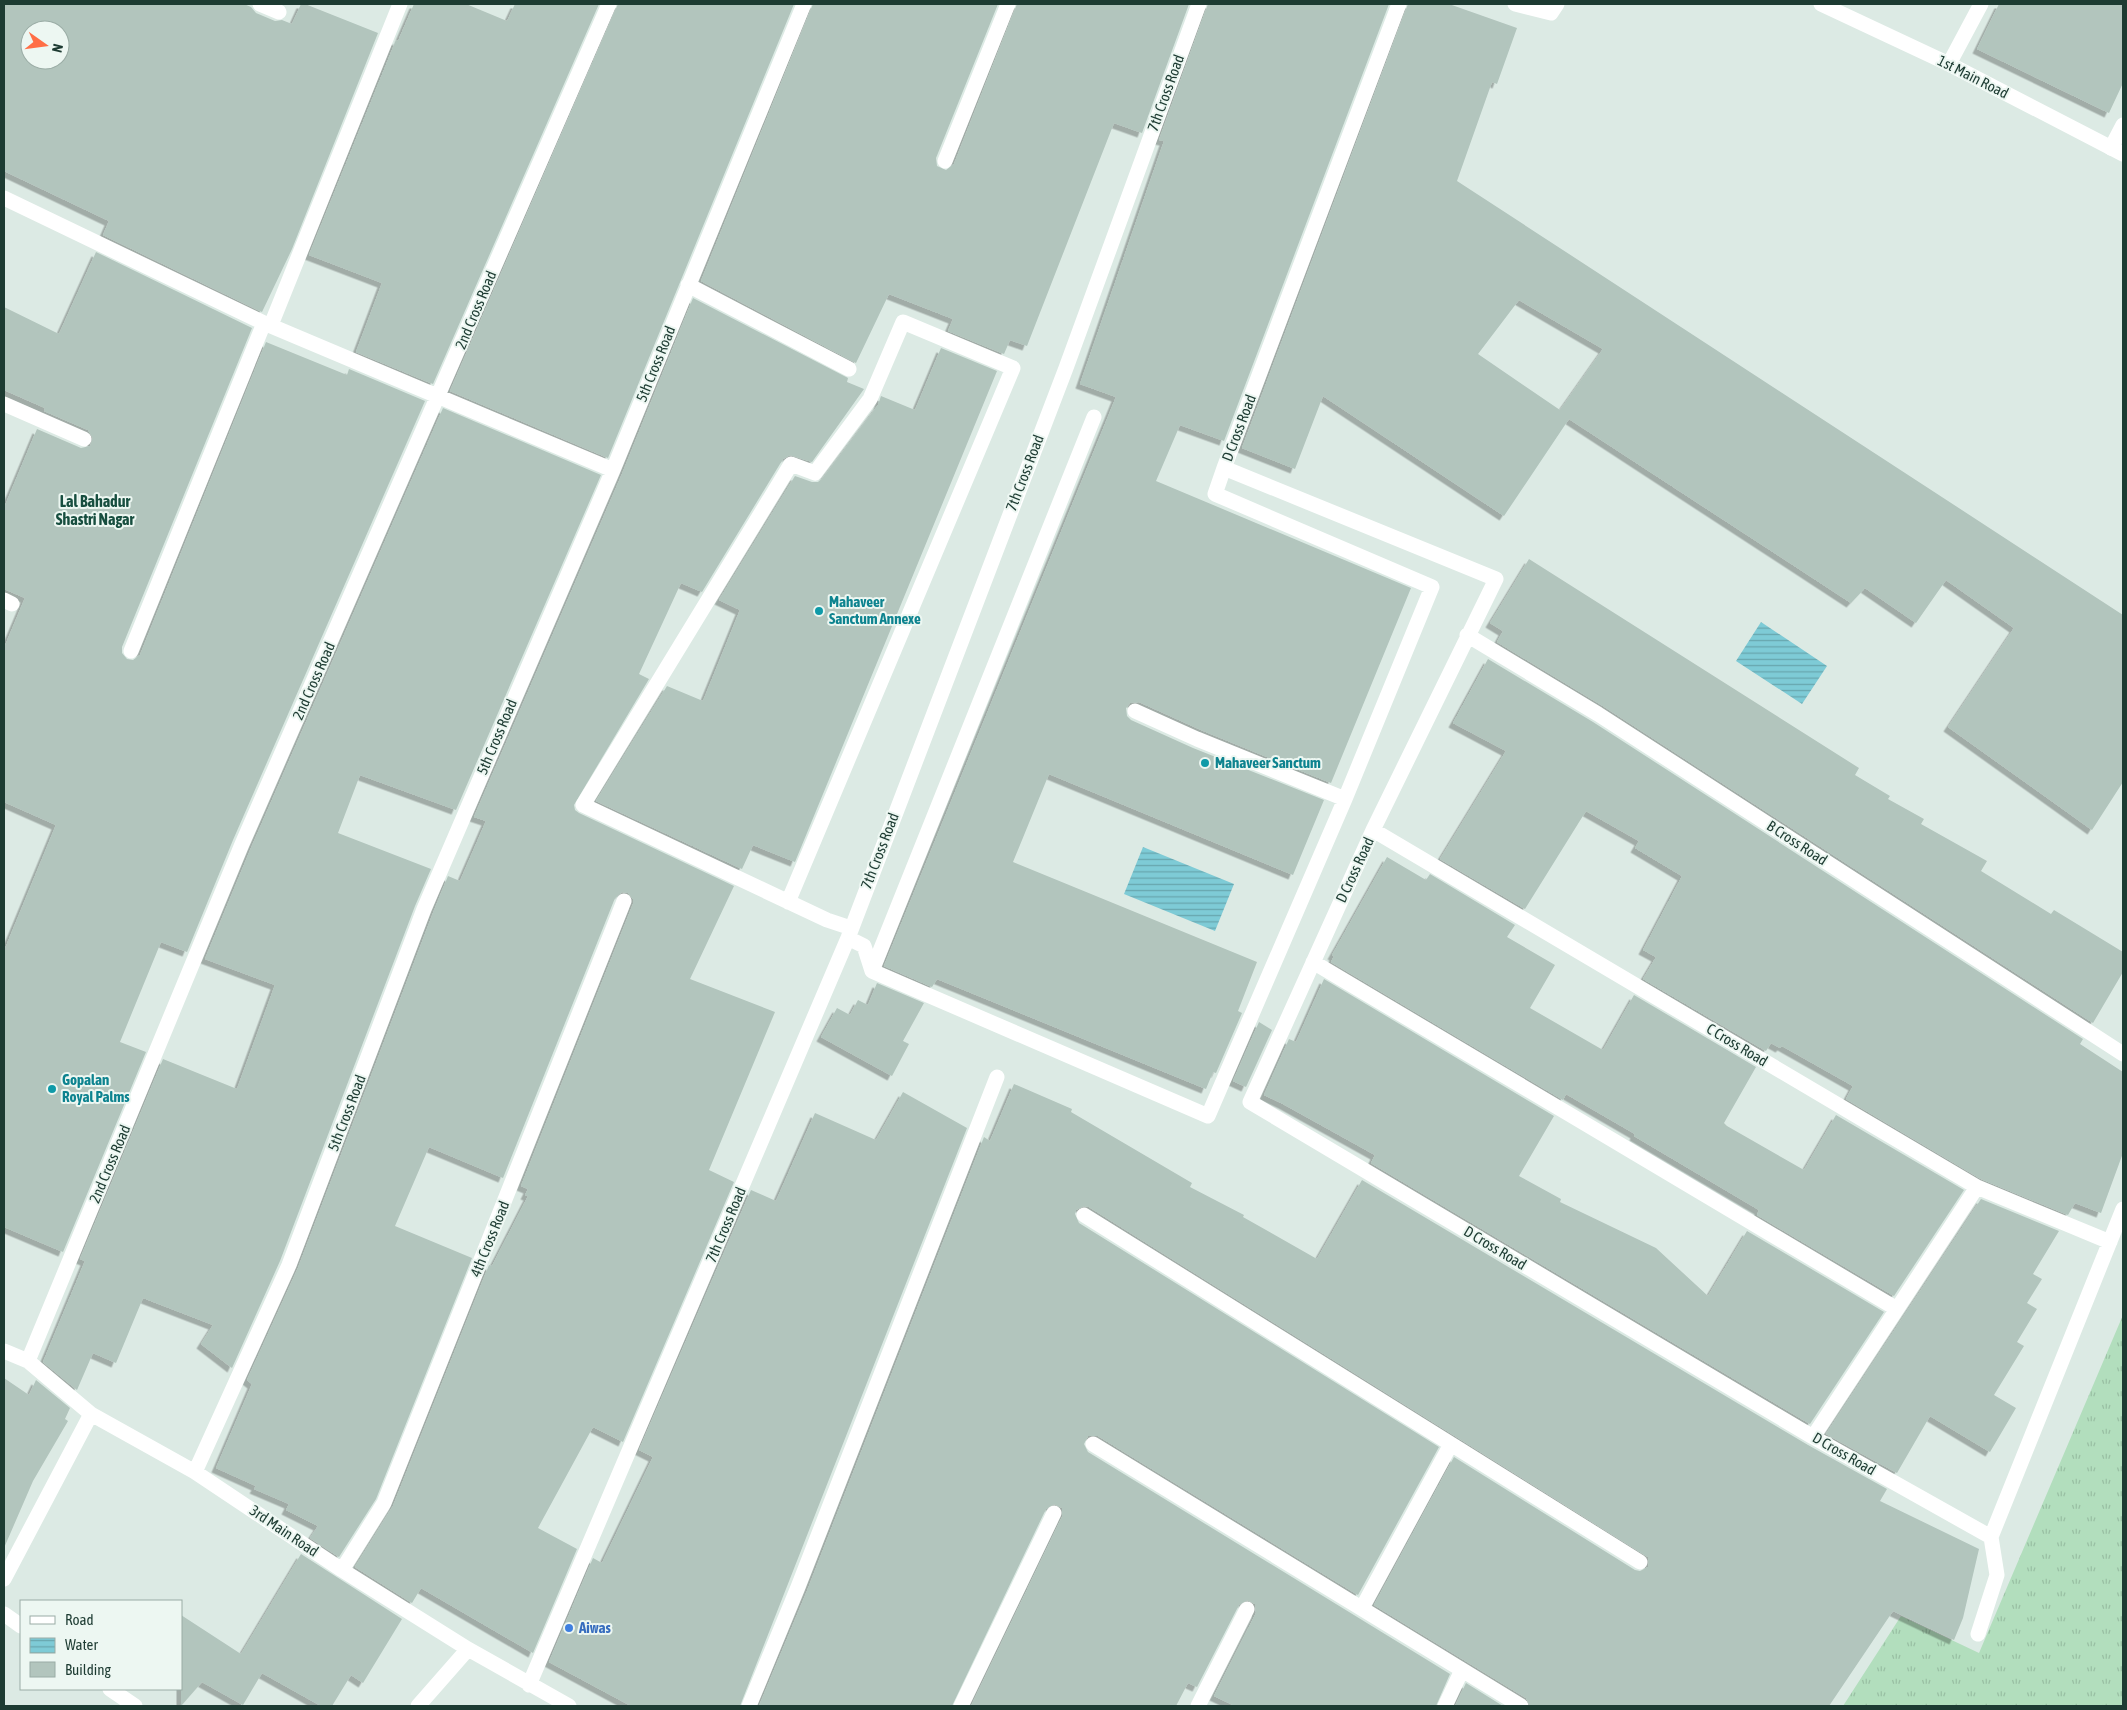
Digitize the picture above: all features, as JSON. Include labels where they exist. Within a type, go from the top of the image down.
[{"type":"street","points":[[260,4],[279,12]]},
{"type":"street","points":[[131,651],[400,4]]},
{"type":"street","name":"2nd Cross Road","points":[[28,1361],[242,844],[609,4]]},
{"type":"street","name":"5th Cross Road","points":[[195,1472],[289,1264],[424,909],[612,470],[804,4]]},
{"type":"street","points":[[945,161],[1008,4]]},
{"type":"street","name":"7th Cross Road","points":[[529,1684],[849,933],[1066,368],[1198,4]]},
{"type":"street","name":"D Cross Road","points":[[1399,4],[1224,468],[1496,579],[1373,830],[1250,1102],[1813,1436],[1991,1536]]},
{"type":"street","points":[[1515,4],[1551,13],[1557,4]]},
{"type":"street","name":"1st Main Road","points":[[1821,4],[1949,64],[2117,151]]},
{"type":"street","points":[[1949,64],[1981,4]]},
{"type":"street","points":[[2117,151],[2123,125]]},
{"type":"street","points":[[4,198],[267,324],[439,395],[612,470]]},
{"type":"street","points":[[688,285],[849,370]]},
{"type":"street","points":[[788,902],[1014,368],[903,322],[870,399],[815,473],[791,464],[583,805],[788,902],[827,920],[849,933],[864,946],[872,971],[1208,1116],[1345,799],[1432,587],[1215,494],[1224,468]]},
{"type":"street","points":[[4,404],[84,439]]},
{"type":"street","points":[[872,971],[1094,418]]},
{"type":"street","name":"B Cross Road","points":[[1468,635],[1598,714],[2123,1054]]},
{"type":"street","points":[[1135,711],[1197,739],[1345,799]]},
{"type":"street","name":"C Cross Road","points":[[1373,830],[1977,1187],[2110,1242]]},
{"type":"street","name":"4th Cross Road","points":[[342,1570],[384,1502],[624,901]]},
{"type":"street","points":[[1313,962],[1897,1309]]},
{"type":"street","points":[[749,1706],[798,1587],[997,1077]]},
{"type":"street","points":[[1813,1436],[1977,1187]]},
{"type":"street","points":[[1978,1634],[1997,1574],[1991,1536],[2123,1209]]},
{"type":"street","points":[[1084,1215],[1640,1562]]},
{"type":"street","name":"3rd Main Road","points":[[4,1351],[28,1361],[91,1414],[195,1472],[342,1570],[468,1649],[569,1706]]},
{"type":"street","points":[[4,1579],[91,1414]]},
{"type":"street","points":[[1093,1444],[1521,1706]]},
{"type":"street","points":[[1362,1608],[1450,1444]]},
{"type":"street","points":[[961,1706],[1054,1513]]},
{"type":"street","points":[[1198,1706],[1247,1609]]},
{"type":"street","points":[[4,1614],[20,1625]]},
{"type":"street","points":[[418,1706],[468,1649]]},
{"type":"street","points":[[1445,1706],[1462,1670]]},
{"type":"street","points":[[111,1690],[135,1706]]},
{"type":"green space","points":[[2123,1315],[2123,1706],[1843,1706],[1901,1616],[1979,1653]]},
{"type":"water","points":[[1761,622],[1827,666],[1802,704],[1736,661]]},
{"type":"water","points":[[1143,847],[1234,884],[1215,931],[1124,894]]},
{"type":"building","points":[[4,4],[244,4],[251,7],[256,13],[275,21],[282,20],[292,24],[301,4],[305,4],[378,33],[292,249],[262,312],[103,235],[109,221],[4,171]]},
{"type":"building","points":[[414,4],[466,4],[507,21],[515,4],[599,4],[433,384],[356,352],[382,283],[309,255],[396,40],[398,41]]},
{"type":"building","points":[[618,4],[794,4],[608,458],[450,391]]},
{"type":"building","points":[[813,4],[998,4],[936,158],[937,166],[946,170],[954,164],[1017,4],[1189,4],[1142,133],[1114,123],[1027,346],[1010,340],[1004,354],[948,331],[953,319],[889,294],[856,363],[701,281]]},
{"type":"building","name":"Mahaveer Sanctum","points":[[1208,4],[1389,4],[1224,441],[1180,425],[1156,481],[1411,588],[1331,783],[1201,730],[1139,702],[1130,703],[1126,708],[1127,716],[1131,720],[1193,748],[1324,800],[1293,875],[1049,774],[1013,862],[1257,962],[1238,1011],[1242,1013],[1216,1073],[1213,1072],[1206,1089],[937,979],[932,987],[884,966],[1116,397],[1080,384],[1164,141],[1159,140]]},
{"type":"building","points":[[1408,4],[1449,4],[1517,28],[1497,84],[1492,82],[1457,181],[2123,615],[2123,782],[2092,830],[1948,727],[2014,628],[1946,580],[1916,623],[1865,588],[1851,603],[1569,419],[1504,516],[1323,396],[1295,469],[1242,448]],"holes":[[[1519,300],[1603,349],[1560,410],[1478,354]]]},
{"type":"building","points":[[1999,4],[2123,4],[2123,83],[2109,113],[1977,49]]},
{"type":"building","points":[[96,252],[252,328],[122,647],[122,653],[127,659],[133,660],[140,655],[266,342],[347,375],[349,369],[425,401],[233,840],[187,952],[161,942],[120,1042],[146,1052],[63,1252],[4,1227],[4,951],[56,825],[4,802],[4,648],[25,598],[4,589],[4,508],[37,429],[81,448],[90,446],[93,438],[88,430],[44,411],[45,408],[4,390],[4,307],[59,334]]},
{"type":"building","points":[[693,298],[848,378],[847,382],[864,389],[812,462],[790,455],[783,459],[702,592],[681,583],[639,674],[649,679],[574,805],[575,810],[579,813],[734,886],[690,979],[775,1012],[709,1170],[734,1182],[623,1442],[593,1427],[538,1528],[577,1549],[533,1653],[421,1588],[412,1603],[355,1567],[393,1506],[489,1265],[492,1266],[528,1196],[525,1195],[528,1189],[521,1186],[633,904],[633,899],[628,893],[622,892],[615,898],[503,1178],[429,1147],[395,1226],[472,1258],[376,1499],[339,1557],[310,1538],[318,1526],[286,1510],[289,1504],[254,1489],[256,1486],[216,1468],[252,1384],[247,1380],[298,1268],[448,876],[460,881],[486,821],[474,817],[622,474]]},
{"type":"building","name":"Mahaveer Sanctum Annexe","points":[[941,348],[997,371],[795,862],[753,845],[742,869],[596,801],[667,686],[703,701],[740,610],[719,600],[795,476],[812,482],[818,482],[822,479],[878,405],[881,396],[915,410]]},
{"type":"building","points":[[443,408],[601,475],[456,810],[360,775],[338,833],[431,869],[415,906],[280,1261],[232,1368],[201,1344],[213,1325],[143,1298],[116,1363],[93,1353],[77,1390],[43,1362],[85,1261],[80,1259],[163,1059],[237,1089],[275,985],[205,959],[251,848]]},
{"type":"building","points":[[1529,559],[1859,768],[1855,775],[1890,796],[1888,799],[1924,819],[1921,824],[1987,861],[1981,871],[2051,914],[2054,910],[2123,952],[2123,972],[2093,1023],[1603,706],[1497,642],[1503,631],[1490,623]]},
{"type":"building","points":[[1488,659],[1593,722],[2083,1039],[2080,1044],[2123,1072],[2123,1153],[2101,1213],[2075,1203],[2068,1215],[1981,1179],[1846,1099],[1853,1086],[1782,1046],[1780,1048],[1771,1043],[1766,1051],[1643,979],[1656,957],[1643,950],[1682,876],[1635,848],[1639,841],[1586,811],[1525,909],[1440,859],[1506,751],[1453,723]]},
{"type":"building","points":[[1387,857],[1426,880],[1430,874],[1515,925],[1507,937],[1555,965],[1530,1008],[1603,1050],[1634,995],[1756,1067],[1724,1123],[1727,1126],[1804,1170],[1836,1115],[1964,1190],[1894,1296],[1757,1215],[1759,1210],[1634,1136],[1635,1134],[1566,1094],[1563,1100],[1331,962],[1334,956],[1332,955]]},
{"type":"building","points":[[1324,979],[1554,1116],[1519,1176],[1561,1199],[1560,1202],[1656,1248],[1708,1296],[1747,1231],[1884,1312],[1810,1424],[1371,1163],[1375,1155],[1264,1095],[1289,1039],[1296,1042]]},
{"type":"building","points":[[877,983],[924,1003],[903,1041],[909,1044],[892,1076],[821,1037],[837,1008],[850,1015],[858,1000],[868,1005]]},
{"type":"building","points":[[1259,1022],[1272,1030],[1246,1087],[1233,1081]]},
{"type":"building","points":[[1014,1084],[1072,1109],[1071,1112],[1192,1183],[1190,1187],[1244,1215],[1243,1217],[1317,1259],[1362,1180],[1808,1445],[1887,1489],[1880,1501],[1979,1549],[1963,1618],[1954,1640],[1893,1611],[1829,1706],[1530,1706],[1526,1698],[1374,1605],[1454,1457],[1635,1570],[1640,1571],[1648,1567],[1648,1557],[1089,1207],[1084,1206],[1076,1210],[1075,1214],[1079,1223],[1439,1447],[1358,1595],[1098,1436],[1088,1436],[1084,1444],[1088,1452],[1450,1674],[1436,1706],[1235,1706],[1214,1696],[1256,1613],[1255,1604],[1247,1600],[1239,1605],[1197,1687],[1188,1683],[1176,1706],[971,1706],[1062,1517],[1062,1508],[1054,1504],[1046,1509],[952,1706],[759,1706],[807,1591],[984,1137],[990,1141]]},
{"type":"building","points":[[903,1092],[967,1128],[740,1706],[631,1706],[549,1662],[593,1558],[602,1563],[653,1457],[639,1450],[751,1190],[776,1201],[815,1113],[876,1140]]},
{"type":"building","points":[[1981,1199],[2059,1231],[2033,1274],[2042,1279],[2027,1303],[2037,1309],[2017,1342],[2024,1346],[1994,1395],[2016,1408],[1990,1452],[1930,1416],[1897,1473],[1826,1434]]},
{"type":"building","points":[[4,1378],[29,1395],[36,1380],[70,1408],[65,1419],[68,1421],[33,1481],[4,1548]]},
{"type":"building","points":[[301,1554],[402,1619],[363,1683],[351,1675],[332,1706],[321,1706],[262,1673],[243,1705],[202,1682],[181,1706],[182,1616],[241,1654]]},
{"type":"building","points":[[1466,1683],[1503,1706],[1455,1706]]},
{"type":"place","name":"Mahaveer Sanctum Annexe","points":[[819,611]]},
{"type":"place","name":"Mahaveer Sanctum","points":[[1205,763]]},
{"type":"place","name":"Gopalan Royal Palms","points":[[52,1089]]},
{"type":"place","name":"Aiwas","points":[[569,1628]]},
{"type":"district","name":"Lal Bahadur Shastri Nagar","points":[[95,510]]}]
